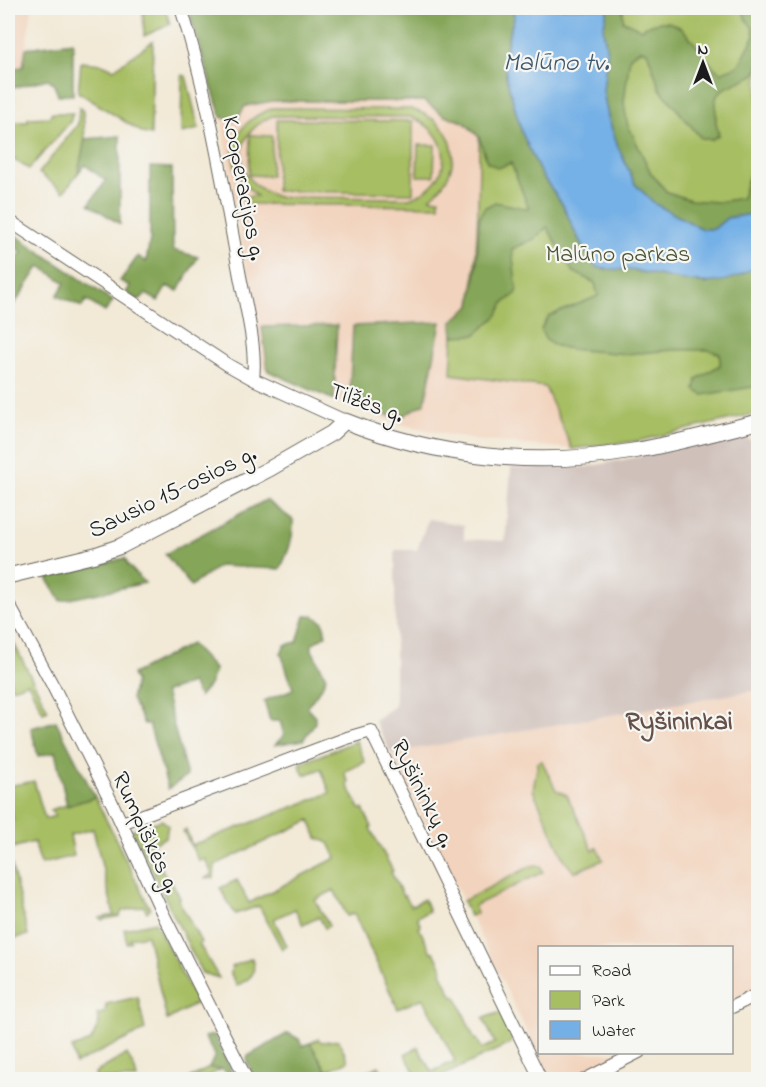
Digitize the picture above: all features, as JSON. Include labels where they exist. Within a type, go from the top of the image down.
[{"type":"main road","name":"Tilžės g.","points":[[345,421],[390,437],[452,451],[531,459],[566,459],[634,451],[758,423]]},
{"type":"main road","name":"Sausio 15-osios g.","points":[[8,576],[95,555],[121,546],[271,468],[332,433],[345,421]]},
{"type":"street","name":"Kooperacijos g.","points":[[181,8],[213,127],[248,320],[254,365],[253,379]]},
{"type":"street","name":"Tilžės g.","points":[[8,220],[192,342],[253,379],[345,421]]},
{"type":"street","name":"Rumpiškės g.","points":[[8,603],[53,686],[122,824],[162,912],[247,1080]]},
{"type":"street","name":"Ryšininkų g.","points":[[122,824],[347,738],[371,731],[541,1080]]},
{"type":"street","points":[[733,1007],[759,994]]},
{"type":"street","points":[[584,1080],[637,1054]]},
{"type":"shaded area","points":[[8,8],[32,8],[23,67],[8,69]]},
{"type":"shaded area","points":[[272,101],[424,101],[445,116],[464,122],[479,137],[487,162],[479,218],[477,262],[471,306],[452,321],[451,373],[545,387],[572,449],[473,440],[399,424],[335,401],[266,371],[261,363],[221,117],[236,121],[245,106]]},
{"type":"shaded area","points":[[740,437],[750,439],[758,453],[758,690],[391,753],[374,720],[395,706],[395,550],[417,550],[428,519],[464,525],[464,539],[505,541],[511,468],[586,467]]},
{"type":"shaded area","points":[[758,690],[758,987],[733,1000],[733,946],[538,946],[538,1054],[624,1054],[571,1079],[550,1079],[391,753]]},
{"type":"green space","points":[[143,8],[165,8],[170,24],[144,36]]},
{"type":"green space","name":"Malūno parkas","points":[[188,8],[758,8],[758,413],[638,441],[572,449],[545,387],[451,374],[452,321],[471,306],[478,222],[479,137],[464,122],[445,116],[424,101],[272,101],[245,106],[236,121],[221,117]]},
{"type":"green space","points":[[188,8],[513,8],[514,18],[505,55],[506,76],[522,133],[541,174],[563,205],[589,259],[604,269],[620,268],[705,284],[758,265],[758,386],[703,395],[695,390],[697,379],[720,365],[720,354],[709,350],[626,354],[569,349],[553,345],[545,339],[541,329],[549,316],[598,296],[595,283],[572,271],[547,227],[536,238],[512,249],[517,293],[504,303],[497,316],[475,335],[453,336],[452,321],[471,306],[477,262],[479,218],[484,208],[495,202],[529,209],[511,163],[498,168],[487,162],[479,137],[464,122],[445,116],[424,101],[272,101],[245,106],[236,121],[221,117]]},
{"type":"green space","points":[[608,8],[623,8],[623,21],[641,29],[656,23],[668,22],[678,26],[720,73],[738,66],[754,37],[753,28],[745,18],[743,8],[758,8],[758,69],[754,75],[723,89],[716,97],[716,123],[719,135],[711,140],[701,138],[660,89],[647,51],[640,50],[630,56],[624,102],[627,123],[651,173],[667,192],[691,200],[718,202],[742,198],[758,146],[758,213],[727,218],[714,229],[702,229],[655,204],[635,184],[618,147],[608,117],[603,91],[607,53],[603,28]]},
{"type":"green space","points":[[153,41],[151,135],[143,133],[78,92],[81,62],[102,64],[114,69]]},
{"type":"green space","points":[[73,42],[73,95],[58,95],[53,83],[48,79],[8,89],[8,69],[23,67],[26,48]]},
{"type":"green space","points":[[182,75],[186,76],[199,129],[181,133]]},
{"type":"green space","points":[[79,107],[83,111],[85,139],[78,173],[64,192],[39,173],[78,124]]},
{"type":"green space","points":[[274,108],[411,109],[427,115],[439,124],[452,147],[453,160],[449,173],[442,186],[430,198],[439,199],[439,206],[244,204],[244,197],[257,196],[237,172],[234,146],[238,134],[259,115]],"holes":[[[272,116],[410,117],[425,124],[435,134],[442,146],[444,158],[435,182],[424,191],[409,198],[278,197],[263,190],[252,181],[245,170],[242,159],[243,147],[248,135]]]},
{"type":"green space","points":[[51,113],[73,113],[70,122],[29,169],[8,156],[8,122],[28,122],[28,118],[50,117]]},
{"type":"green space","points":[[277,120],[413,121],[413,193],[276,191]]},
{"type":"green space","points":[[250,135],[272,136],[271,176],[249,175]]},
{"type":"green space","points":[[120,136],[120,224],[89,204],[106,181],[85,165],[78,173],[85,139]]},
{"type":"green space","points":[[418,145],[435,145],[434,176],[417,176]]},
{"type":"green space","points":[[150,167],[172,168],[173,250],[198,257],[178,291],[167,286],[158,301],[146,294],[139,300],[126,293],[130,286],[120,281],[138,256],[146,262],[150,239]]},
{"type":"green space","points":[[8,230],[113,301],[105,312],[86,300],[82,307],[57,296],[65,283],[40,266],[16,302],[11,307],[8,305],[8,268],[22,252],[8,242]]},
{"type":"green space","points":[[441,322],[425,403],[398,419],[349,401],[353,326]]},
{"type":"green space","points":[[337,325],[334,400],[268,371],[262,327]]},
{"type":"green space","points":[[266,500],[293,520],[290,545],[280,569],[219,566],[191,586],[165,554]]},
{"type":"green space","points":[[125,558],[128,565],[145,583],[61,601],[47,578]]},
{"type":"green space","points":[[305,616],[314,616],[323,622],[326,635],[312,644],[312,650],[326,677],[322,687],[307,707],[315,716],[315,723],[303,740],[275,745],[284,735],[280,721],[270,721],[264,701],[293,689],[281,653],[285,645],[297,642]]},
{"type":"green space","points":[[8,632],[48,710],[43,712],[28,683],[11,688],[8,670]]},
{"type":"green space","points":[[191,644],[215,670],[209,685],[199,697],[192,683],[165,692],[187,776],[168,789],[149,724],[144,724],[131,699],[135,682],[132,674]]},
{"type":"green space","points":[[56,721],[95,797],[67,806],[55,752],[38,756],[31,728]]},
{"type":"green space","points":[[356,741],[365,762],[344,772],[349,783],[347,784],[372,827],[370,828],[393,871],[391,872],[403,896],[411,906],[424,899],[429,911],[417,917],[421,926],[419,928],[443,970],[441,972],[453,997],[456,996],[475,1040],[477,1039],[482,1049],[495,1043],[483,1018],[502,1012],[513,1033],[511,1043],[436,1079],[418,1079],[405,1054],[418,1047],[432,1072],[455,1061],[423,998],[398,1009],[354,914],[347,916],[334,890],[315,900],[329,926],[325,928],[319,917],[303,925],[295,909],[274,919],[287,946],[282,949],[259,906],[235,914],[220,888],[237,880],[249,903],[336,858],[329,843],[317,838],[310,820],[215,865],[214,878],[206,878],[212,874],[205,859],[199,861],[183,831],[186,830],[192,845],[330,793],[321,769],[304,775],[299,764]]},
{"type":"green space","points":[[542,761],[556,790],[567,795],[593,851],[597,847],[603,860],[574,872],[565,861],[533,790],[538,762]]},
{"type":"green space","points":[[34,781],[45,819],[55,816],[50,810],[95,797],[150,909],[147,912],[144,906],[122,911],[120,916],[102,920],[100,918],[114,915],[93,829],[70,835],[74,856],[41,864],[34,842],[8,849],[8,821],[13,820],[8,802],[8,786]]},
{"type":"green space","points":[[162,820],[168,825],[166,837],[152,844],[157,854],[155,855],[168,881],[171,880],[180,898],[178,899],[201,942],[199,944],[219,978],[202,973],[132,830]]},
{"type":"green space","points":[[8,850],[28,935],[8,940]]},
{"type":"green space","points":[[537,865],[543,872],[474,906],[477,913],[470,916],[463,901]]},
{"type":"green space","points":[[155,922],[197,1003],[167,1020],[147,935],[130,938],[131,942],[127,943],[124,929]]},
{"type":"green space","points":[[252,958],[254,969],[252,975],[237,986],[230,972],[231,967]]},
{"type":"green space","points":[[138,997],[145,1030],[75,1064],[72,1048],[91,1041],[99,1023],[97,1014],[105,1013],[106,1004]]},
{"type":"green space","points":[[288,1033],[299,1039],[302,1046],[310,1043],[327,1071],[311,1079],[254,1079],[247,1060],[248,1056]]},
{"type":"green space","points":[[214,1035],[232,1072],[228,1074],[222,1069],[209,1068],[215,1055],[204,1037]]},
{"type":"green space","points":[[318,1039],[322,1042],[339,1040],[348,1061],[327,1071],[310,1043]]},
{"type":"green space","points":[[127,1054],[137,1079],[96,1079],[95,1073]]},
{"type":"green space","points":[[379,1066],[386,1079],[352,1079]]},
{"type":"green space","points":[[209,1068],[222,1069],[202,1079],[186,1080]]},
{"type":"water","name":"Malūno tv.","points":[[513,8],[608,8],[603,28],[607,53],[603,91],[608,117],[618,147],[635,184],[655,204],[702,229],[714,229],[727,218],[758,213],[758,265],[728,280],[714,282],[685,281],[637,271],[596,267],[575,232],[563,205],[541,174],[522,133],[506,76],[505,55],[514,18]]},
{"type":"district","name":"Ryšininkai","points":[[679,720]]}]
